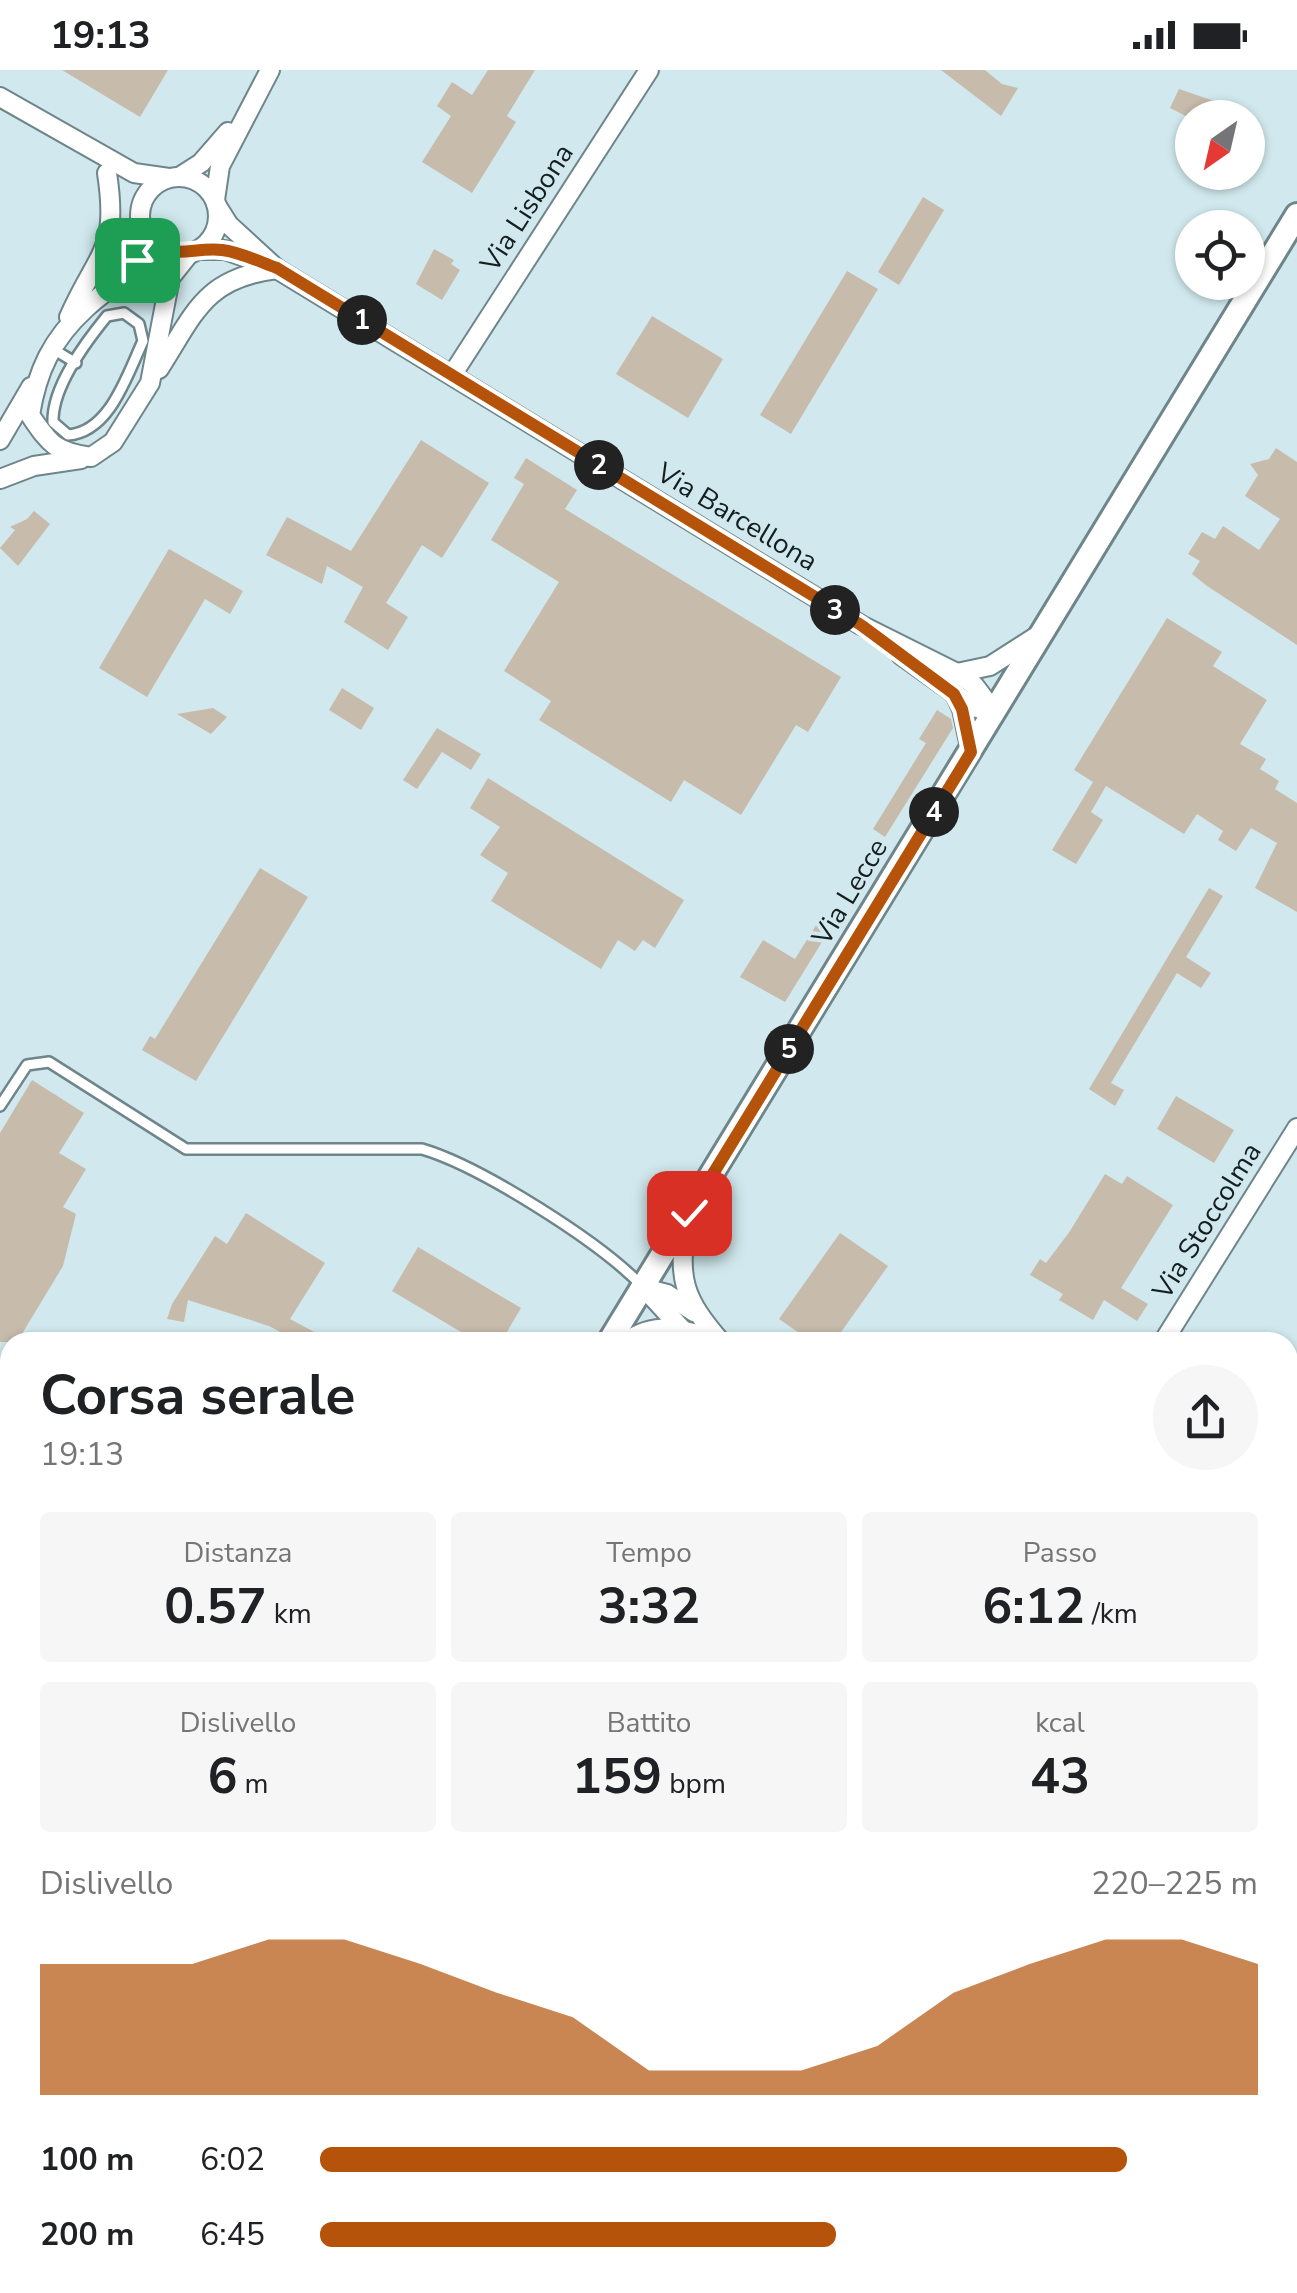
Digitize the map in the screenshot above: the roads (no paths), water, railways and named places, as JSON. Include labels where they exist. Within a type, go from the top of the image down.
[{"type":"main road","name":"Via Lecce","points":[[615,1332],[1295,218]]},
{"type":"street","points":[[146,390],[170,278],[215,231],[220,166],[270,70]]},
{"type":"street","name":"Via Lisbona","points":[[452,375],[649,70]]},
{"type":"street","points":[[0,97],[134,173],[200,184],[216,203]]},
{"type":"street","points":[[63,332],[88,306],[123,281],[137,260],[149,191],[201,163],[247,108]]},
{"type":"street","points":[[88,148],[142,222],[148,240],[168,253],[195,252]]},
{"type":"street","points":[[0,440],[106,251],[114,216],[107,173]]},
{"type":"street","name":"Via Barcellona","points":[[216,203],[229,225],[277,268],[861,625],[957,673],[974,685],[995,713]]},
{"type":"street","name":"Via Barcellona","points":[[195,252],[226,250],[277,268]]},
{"type":"street","points":[[0,479],[34,466],[91,457],[113,442],[203,301],[221,284],[277,268]]},
{"type":"street","points":[[36,378],[30,415],[48,442],[65,453],[91,457]]},
{"type":"street","name":"Via Barcellona","points":[[861,625],[954,694],[974,707],[995,713]]},
{"type":"street","points":[[957,673],[990,666],[1042,632]]},
{"type":"street","points":[[954,694],[962,709],[971,752]]},
{"type":"street","name":"Via Stoccolma","points":[[1169,1332],[1297,1128]]},
{"type":"street","points":[[689,1213],[682,1281],[695,1312],[712,1332]]},
{"type":"street","points":[[644,1288],[667,1294],[695,1312]]},
{"type":"street","points":[[644,1288],[681,1328]]},
{"type":"street","points":[[647,1332],[656,1328],[692,1332]]},
{"type":"lane","points":[[124,313],[139,324],[143,341],[121,386],[101,420],[85,434],[68,435],[53,422],[52,404],[76,362],[106,316],[124,313]]},
{"type":"lane","points":[[53,349],[76,362]]},
{"type":"lane","points":[[121,386],[146,390]]},
{"type":"lane","points":[[0,1106],[27,1066],[49,1062],[186,1149],[422,1148],[453,1158],[617,1259],[644,1288]]}]
